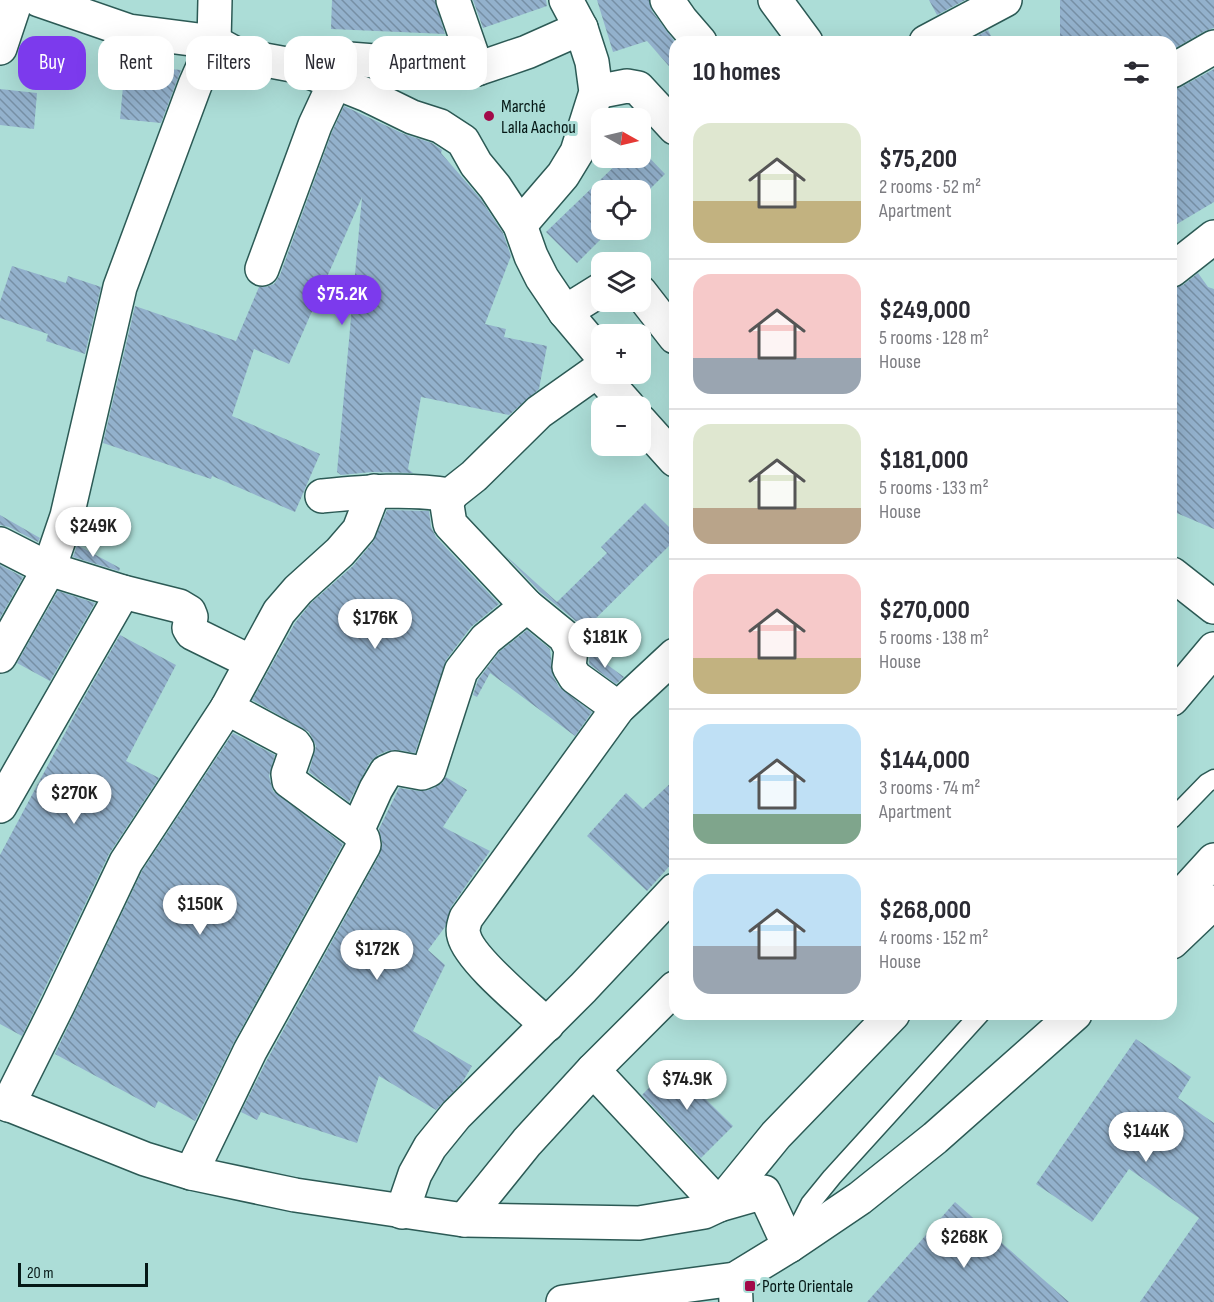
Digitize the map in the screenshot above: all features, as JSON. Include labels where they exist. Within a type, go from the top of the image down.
[{"type":"street","points":[[0,48],[16,0]]},
{"type":"street","points":[[39,0],[129,30],[186,38]]},
{"type":"street","points":[[214,36],[215,0]]},
{"type":"street","points":[[453,0],[466,36]]},
{"type":"street","points":[[520,225],[563,175],[577,152],[596,92],[592,62],[581,28],[566,0]]},
{"type":"street","points":[[667,0],[695,36]]},
{"type":"street","points":[[775,0],[802,36]]},
{"type":"street","points":[[937,36],[1005,0]]},
{"type":"street","points":[[487,66],[527,52],[581,28]]},
{"type":"street","points":[[1177,68],[1214,47]]},
{"type":"street","points":[[596,92],[627,86],[638,88],[669,122]]},
{"type":"street","points":[[0,656],[50,569],[67,516],[120,287],[193,90]]},
{"type":"street","points":[[262,269],[315,125],[331,90]]},
{"type":"street","points":[[355,90],[412,117],[440,126],[463,141],[476,164],[495,186],[520,225],[542,278],[591,351]]},
{"type":"street","points":[[1177,266],[1214,237]]},
{"type":"street","points":[[565,312],[591,296]]},
{"type":"street","points":[[651,306],[669,329]]},
{"type":"street","points":[[591,371],[539,412],[474,476],[450,495],[447,505],[450,524],[527,606],[565,637],[571,649],[569,667],[575,677],[618,708]]},
{"type":"street","points":[[651,433],[669,453]]},
{"type":"street","points":[[322,496],[374,491],[425,490],[450,495]]},
{"type":"street","points":[[374,491],[359,530],[279,612],[227,708],[126,862],[58,1005],[4,1103],[145,1159],[191,1173],[295,1195],[464,1220],[639,1223],[704,1212],[719,1205],[764,1192],[789,1246]]},
{"type":"street","points":[[0,544],[50,569],[123,592],[178,606],[189,612],[191,617],[189,628],[192,633],[251,662]]},
{"type":"street","points":[[1177,578],[1214,607]]},
{"type":"street","points":[[0,806],[123,592]]},
{"type":"street","points":[[357,831],[386,772],[395,768],[422,773],[429,770],[461,671],[486,639],[527,606]]},
{"type":"street","points":[[1177,693],[1214,649]]},
{"type":"street","points":[[547,1025],[486,968],[469,947],[464,937],[465,918],[618,708],[669,661]]},
{"type":"street","points":[[191,1173],[250,1051],[294,969],[362,852],[364,842],[357,831],[289,781],[288,774],[297,748],[294,744],[227,708]]},
{"type":"street","points":[[1177,901],[1214,860]]},
{"type":"street","points":[[402,1212],[415,1174],[430,1147],[456,1115],[547,1025],[669,896]]},
{"type":"street","points":[[1177,937],[1214,902]]},
{"type":"street","points":[[464,1220],[528,1142],[593,1070],[669,994]]},
{"type":"street","points":[[719,1205],[776,1135],[887,1020]]},
{"type":"street","points":[[563,1302],[735,1291],[789,1246],[860,1198],[935,1138],[1068,1020]]},
{"type":"street","points":[[593,1070],[719,1205]]},
{"type":"lane","points":[[1177,814],[1214,778]]},
{"type":"lane","points":[[789,1246],[810,1204],[832,1177],[975,1020]]},
{"type":"building","points":[[332,0],[435,0],[445,34],[331,29]]},
{"type":"building","points":[[473,0],[546,0],[547,6],[483,28]]},
{"type":"building","points":[[597,0],[649,0],[652,11],[671,36],[669,66],[647,41],[613,52]]},
{"type":"building","points":[[929,0],[965,0],[937,15]]},
{"type":"building","points":[[1060,0],[1214,0],[1214,28],[1177,47],[1177,36],[1060,36]]},
{"type":"building","points":[[988,30],[991,36],[977,36]]},
{"type":"building","points":[[174,69],[181,70],[174,89]]},
{"type":"building","points":[[1214,69],[1214,202],[1177,224],[1177,88]]},
{"type":"building","points":[[0,89],[37,93],[34,129],[0,125]]},
{"type":"building","points":[[123,90],[173,90],[161,123],[120,119]]},
{"type":"building","points":[[344,106],[404,134],[432,143],[442,150],[441,153],[480,198],[503,233],[511,256],[485,324],[506,329],[504,337],[547,346],[539,389],[509,415],[421,397],[408,469],[413,473],[372,472],[341,475],[337,472],[362,197],[289,364],[254,349],[232,416],[320,454],[295,512],[212,476],[211,479],[103,443],[135,306],[236,341],[259,287],[274,284],[280,275],[332,132]]},
{"type":"building","points":[[651,159],[665,174],[651,188],[651,180],[600,180],[613,168],[651,168]]},
{"type":"building","points":[[591,189],[591,240],[600,240],[577,263],[546,232]]},
{"type":"building","points":[[12,266],[66,283],[68,276],[101,287],[85,354],[46,341],[48,334],[0,318],[0,302]]},
{"type":"building","points":[[1198,273],[1208,287],[1214,289],[1214,529],[1177,513],[1177,287],[1183,285]]},
{"type":"building","points":[[645,503],[669,527],[669,546],[583,631],[577,622],[540,592],[504,554],[557,602],[607,553],[601,547]]},
{"type":"building","points":[[387,510],[429,511],[431,527],[436,537],[499,604],[471,627],[446,660],[415,753],[398,750],[378,755],[370,762],[349,802],[309,772],[316,746],[309,732],[252,700],[295,623],[311,603],[353,566],[373,542]]},
{"type":"building","points":[[0,515],[40,538],[38,542],[9,527],[0,525]]},
{"type":"building","points":[[77,545],[120,568],[119,571],[73,557]]},
{"type":"building","points":[[0,565],[23,577],[0,618]]},
{"type":"building","points":[[58,591],[95,603],[50,681],[17,663]]},
{"type":"building","points":[[527,630],[550,649],[553,676],[559,687],[592,712],[575,736],[490,673],[477,697],[473,695],[478,680],[499,652]]},
{"type":"building","points":[[120,635],[176,665],[126,761],[159,778],[109,854],[22,1036],[0,1024],[0,855]]},
{"type":"building","points":[[590,652],[624,677],[616,684],[589,664]]},
{"type":"building","points":[[233,733],[275,755],[269,776],[273,791],[343,844],[234,1042],[195,1121],[158,1101],[155,1108],[55,1054],[142,871]]},
{"type":"building","points":[[446,777],[467,790],[443,827],[490,851],[451,907],[445,927],[428,950],[445,965],[413,1031],[472,1066],[462,1083],[436,1110],[379,1076],[357,1143],[261,1112],[257,1120],[241,1112],[380,854],[382,842],[379,829],[399,788],[429,790],[442,783]]},
{"type":"building","points":[[669,785],[669,867],[647,891],[587,836],[626,793],[643,809]]},
{"type":"building","points":[[1136,1039],[1191,1077],[1178,1098],[1214,1123],[1214,1302],[1140,1302],[1199,1218],[1129,1169],[1092,1222],[1036,1184]]},
{"type":"building","points":[[671,1065],[733,1126],[701,1158],[642,1095]]},
{"type":"building","points":[[955,1202],[1011,1251],[1069,1302],[867,1302]]},
{"type":"place","name":"Marché Lalla Aachou","points":[[489,116]]},
{"type":"place","name":"Porte Orientale","points":[[750,1286]]}]
